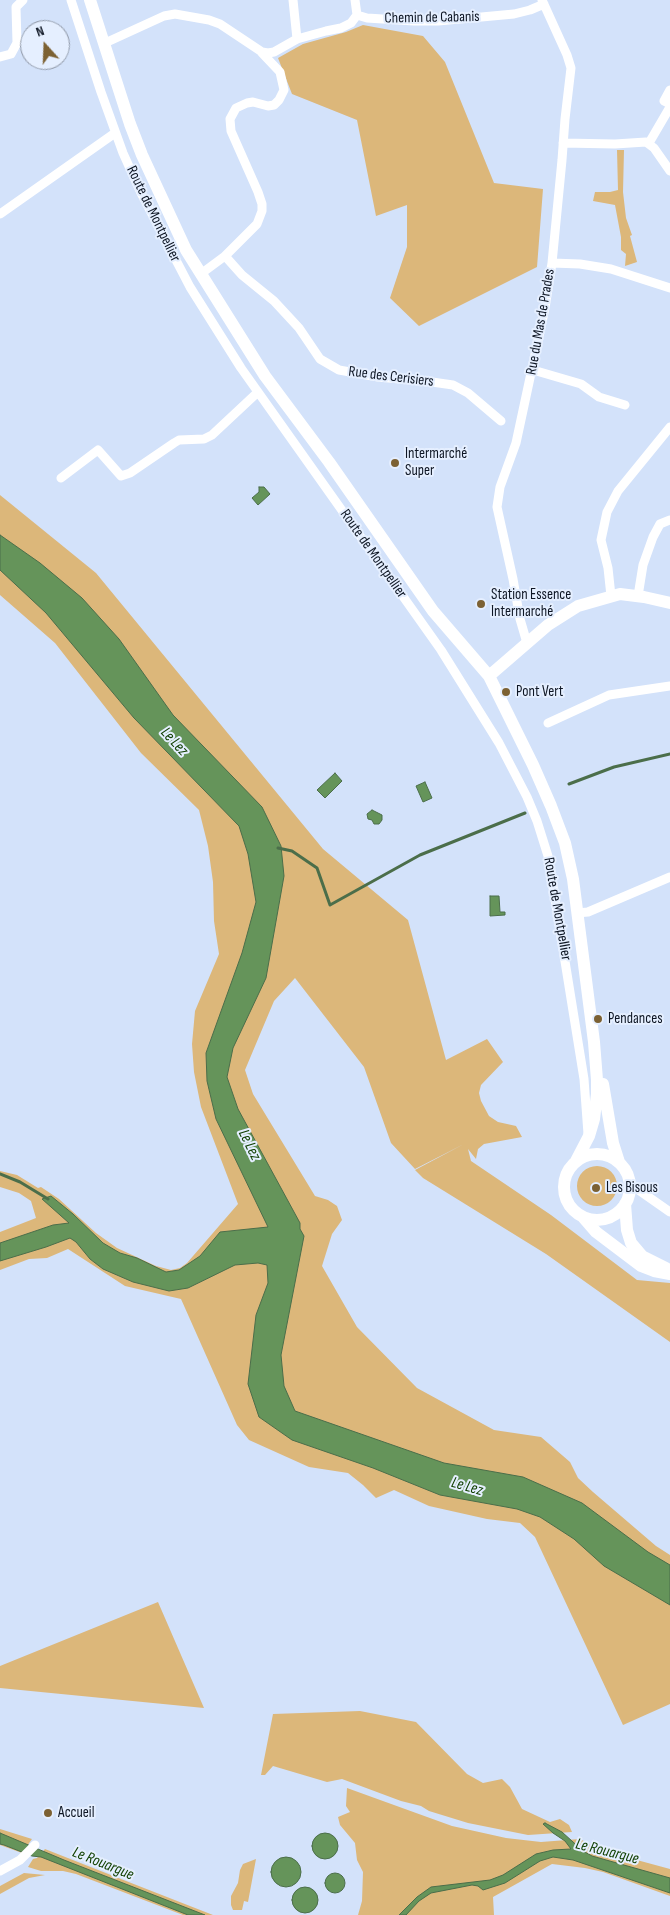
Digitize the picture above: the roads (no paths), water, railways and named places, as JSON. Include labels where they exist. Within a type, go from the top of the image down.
[{"type":"main road","name":"Route de Montpellier","points":[[90,0],[130,124],[142,155],[186,250],[269,382],[329,462],[433,612],[489,676],[533,766],[565,842],[573,878],[594,1042],[598,1094],[589,1136],[576,1161]]},
{"type":"main road","points":[[489,676],[548,625],[568,611],[586,603],[620,594],[670,603]]},
{"type":"main road","name":"Route de Montpellier","points":[[594,1042],[613,1143],[619,1162]]},
{"type":"main road","points":[[583,1217],[592,1220],[611,1217],[619,1211],[628,1198],[630,1184],[626,1170],[619,1162],[602,1154],[593,1154],[576,1161],[569,1168],[563,1187],[569,1205],[596,1232],[640,1266],[654,1271],[670,1272]]},
{"type":"main road","points":[[625,1204],[627,1230],[631,1243],[642,1256],[670,1272]]},
{"type":"street","points":[[0,57],[11,54],[18,43],[15,17],[16,7],[22,0]]},
{"type":"street","name":"Route de Montpellier","points":[[71,0],[115,133],[141,194],[186,280],[240,368],[440,650],[499,742],[527,797],[540,829],[550,865],[584,1079],[589,1136]]},
{"type":"street","points":[[293,0],[297,39]]},
{"type":"street","points":[[262,52],[274,52],[297,39],[326,30],[341,28],[351,23],[357,15],[356,0]]},
{"type":"street","name":"Chemin de Cabanis","points":[[357,15],[367,18],[414,21],[438,20],[514,14],[543,2]]},
{"type":"street","name":"Rue du Mas de Prades","points":[[527,643],[520,619],[497,507],[500,487],[516,444],[533,370],[552,263],[571,68],[543,2]]},
{"type":"street","points":[[105,43],[164,16],[175,14],[209,20],[220,24],[262,52],[280,72],[284,90],[279,100],[268,106],[253,102],[247,103],[236,108],[230,119],[231,131],[262,204],[261,217],[254,228],[225,256],[202,273]]},
{"type":"street","points":[[649,143],[670,105],[664,101],[670,90]]},
{"type":"street","points":[[0,214],[115,133]]},
{"type":"street","points":[[563,143],[649,143],[670,171]]},
{"type":"street","name":"Rue des Cerisiers","points":[[225,256],[242,275],[274,301],[292,321],[320,359],[338,370],[378,377],[453,385],[468,393],[501,421]]},
{"type":"street","points":[[552,263],[580,264],[612,269],[670,288]]},
{"type":"street","points":[[533,370],[581,384],[599,397],[625,405]]},
{"type":"street","points":[[61,478],[98,450],[121,476],[130,473],[174,442],[204,439],[212,435],[258,392]]},
{"type":"street","points":[[611,596],[608,568],[601,540],[607,512],[618,491],[670,427]]},
{"type":"street","points":[[638,596],[642,565],[653,537],[660,524],[670,520]]},
{"type":"street","points":[[548,723],[609,695],[670,686]]},
{"type":"street","points":[[577,913],[588,912],[670,877]]},
{"type":"street","points":[[630,1184],[670,1212]]},
{"type":"street","points":[[0,1871],[27,1855],[35,1845]]},
{"type":"water","points":[[259,487],[264,487],[270,494],[258,505],[252,498],[259,492]]},
{"type":"water","name":"Le Lez","points":[[0,535],[40,563],[82,598],[119,639],[173,715],[262,807],[281,846],[284,876],[266,978],[233,1048],[227,1077],[238,1109],[300,1223],[300,1229],[304,1236],[281,1355],[284,1386],[295,1411],[444,1463],[523,1477],[582,1503],[648,1552],[670,1565],[670,1605],[604,1566],[574,1539],[540,1517],[517,1509],[440,1495],[373,1468],[292,1440],[259,1417],[248,1384],[256,1315],[268,1283],[267,1265],[258,1263],[235,1265],[188,1288],[169,1291],[133,1282],[103,1269],[90,1259],[76,1242],[70,1238],[0,1261],[0,1243],[53,1225],[69,1223],[42,1199],[51,1196],[103,1243],[120,1253],[137,1258],[166,1272],[179,1270],[200,1256],[220,1232],[268,1227],[216,1119],[207,1081],[206,1053],[242,953],[256,902],[248,854],[239,826],[134,718],[46,613],[0,570]]},
{"type":"water","points":[[335,773],[342,781],[325,798],[317,790]]},
{"type":"water","points":[[425,782],[432,798],[423,802],[416,786]]},
{"type":"water","points":[[372,810],[382,815],[382,820],[379,824],[374,824],[372,820],[368,819],[367,814]]},
{"type":"water","points":[[490,896],[499,896],[500,912],[505,912],[505,915],[490,916]]},
{"type":"water","points":[[545,1823],[562,1832],[583,1851],[592,1856],[670,1878],[670,1893],[573,1860],[553,1857],[540,1861],[505,1883],[483,1890],[478,1886],[472,1885],[431,1893],[419,1901],[406,1915],[399,1915],[417,1897],[431,1887],[490,1880],[503,1875],[536,1854],[553,1850],[571,1849],[565,1841],[543,1824]]},
{"type":"water","points":[[0,1833],[205,1915],[188,1915],[41,1857],[32,1856],[0,1844]]},
{"type":"water","points":[[325,1833],[334,1837],[338,1846],[334,1855],[325,1859],[316,1855],[312,1846],[316,1837]]},
{"type":"water","points":[[286,1857],[297,1861],[301,1872],[297,1883],[286,1887],[275,1883],[271,1872],[275,1861]]},
{"type":"water","points":[[335,1873],[342,1876],[345,1883],[342,1890],[335,1893],[328,1890],[325,1883],[328,1876]]},
{"type":"water","points":[[305,1887],[315,1890],[318,1900],[315,1910],[305,1913],[295,1910],[292,1900],[295,1890]]},
{"type":"waterway","points":[[569,784],[614,767],[670,754]]},
{"type":"waterway","points":[[278,848],[292,851],[317,868],[330,905],[420,855],[525,813]]},
{"type":"waterway","points":[[0,1174],[20,1182],[48,1199]]},
{"type":"place","name":"Intermarché Super","points":[[395,463]]},
{"type":"place","name":"Station Essence Intermarché","points":[[481,604]]},
{"type":"place","name":"Pont Vert","points":[[506,692]]},
{"type":"place","name":"Pendances","points":[[598,1019]]},
{"type":"place","name":"Les Bisous","points":[[596,1188]]},
{"type":"place","name":"Accueil","points":[[48,1813]]},
{"type":"water label","name":"Le Rouargue","points":[[607,1852]]},
{"type":"water label","name":"Le Rouargue","points":[[103,1864]]}]
